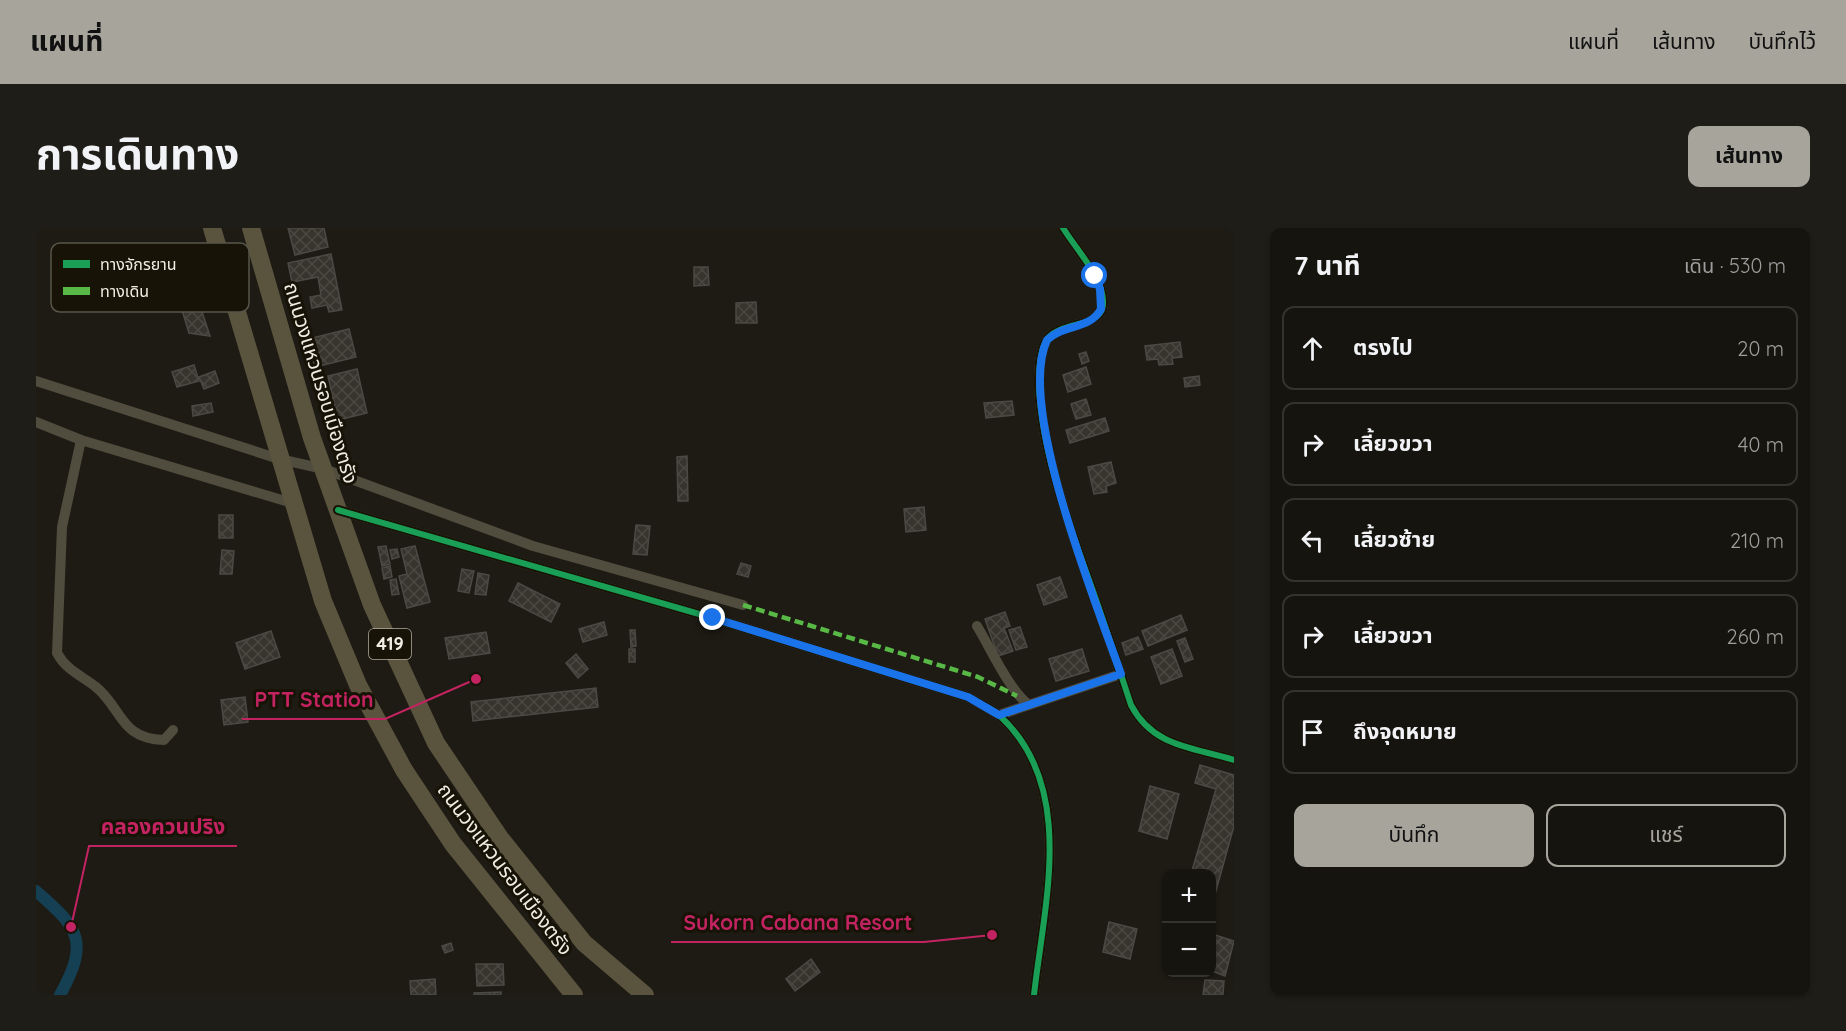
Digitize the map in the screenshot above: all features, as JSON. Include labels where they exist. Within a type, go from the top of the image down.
[{"type":"highway","name":"ถนนวงแหวนรอบเมืองตรัง","points":[[212,228],[216,243]]},
{"type":"highway","name":"ถนนวงแหวนรอบเมืองตรัง","points":[[251,228],[312,438],[372,605],[436,743],[500,838],[584,943],[645,995]]},
{"type":"highway","name":"ถนนวงแหวนรอบเมืองตรัง","points":[[236,312],[323,601],[353,675],[404,770],[453,844],[574,995]]},
{"type":"street","points":[[1063,228],[1095,276],[1100,289],[1101,309],[1092,321],[1063,330],[1047,340],[1040,362],[1042,417],[1062,499],[1131,705],[1140,721],[1149,731],[1164,740],[1234,760]]},
{"type":"street","points":[[36,381],[279,459],[324,469],[533,546],[743,605]]},
{"type":"street","points":[[36,422],[81,440],[292,502]]},
{"type":"street","points":[[81,440],[62,526],[57,654],[65,667],[98,689],[124,725],[155,740],[164,740],[174,730]]},
{"type":"street","points":[[338,510],[713,618],[968,697],[999,715],[1024,744],[1043,782],[1050,823],[1034,995]]},
{"type":"street","points":[[976,626],[1005,672],[1011,687],[1029,705]]},
{"type":"street","points":[[999,715],[1121,674]]},
{"type":"building","points":[[288,228],[324,228],[328,247],[295,255]]},
{"type":"building","points":[[331,254],[342,310],[329,312],[327,305],[312,308],[310,297],[321,295],[318,277],[292,282],[288,263]]},
{"type":"building","points":[[694,267],[708,267],[709,285],[694,286]]},
{"type":"building","points":[[756,302],[757,323],[736,323],[736,303]]},
{"type":"building","points":[[183,312],[202,312],[210,336],[189,333]]},
{"type":"building","points":[[349,329],[356,357],[315,367],[308,339]]},
{"type":"building","points":[[1180,342],[1182,357],[1172,358],[1173,364],[1159,365],[1158,359],[1147,360],[1145,346]]},
{"type":"building","points":[[1086,352],[1089,361],[1082,364],[1079,354]]},
{"type":"building","points":[[194,365],[199,381],[177,387],[172,372]]},
{"type":"building","points":[[1086,367],[1091,384],[1068,392],[1063,375]]},
{"type":"building","points":[[357,369],[367,413],[338,420],[328,376]]},
{"type":"building","points":[[215,371],[219,383],[204,389],[199,377]]},
{"type":"building","points":[[1199,376],[1200,385],[1185,387],[1184,378]]},
{"type":"building","points":[[1086,399],[1091,415],[1076,419],[1071,404]]},
{"type":"building","points":[[1012,401],[1014,415],[986,418],[984,403]]},
{"type":"building","points":[[211,403],[213,412],[193,416],[192,406]]},
{"type":"building","points":[[1105,418],[1109,431],[1070,443],[1066,430]]},
{"type":"building","points":[[687,456],[688,501],[678,501],[677,457]]},
{"type":"building","points":[[1111,462],[1116,483],[1106,486],[1107,492],[1094,494],[1088,467]]},
{"type":"building","points":[[924,507],[926,530],[906,532],[904,509]]},
{"type":"building","points":[[219,515],[233,515],[233,538],[219,538]]},
{"type":"building","points":[[636,525],[650,526],[647,555],[633,554]]},
{"type":"building","points":[[386,546],[390,564],[382,566],[378,547]]},
{"type":"building","points":[[415,546],[430,602],[407,608],[399,576],[407,574],[401,549]]},
{"type":"building","points":[[397,549],[399,557],[392,559],[390,550]]},
{"type":"building","points":[[222,550],[234,551],[232,574],[220,574]]},
{"type":"building","points":[[741,563],[751,566],[748,577],[737,574]]},
{"type":"building","points":[[390,566],[392,577],[384,579],[382,568]]},
{"type":"building","points":[[462,569],[474,571],[469,593],[458,591]]},
{"type":"building","points":[[478,573],[489,575],[486,595],[475,594]]},
{"type":"building","points":[[1060,577],[1067,597],[1044,605],[1037,585]]},
{"type":"building","points":[[396,579],[399,594],[392,595],[390,580]]},
{"type":"building","points":[[518,583],[560,604],[551,622],[509,601]]},
{"type":"building","points":[[1005,612],[1010,626],[1004,628],[1013,651],[998,656],[985,619]]},
{"type":"building","points":[[1181,615],[1187,630],[1148,646],[1142,631]]},
{"type":"building","points":[[604,622],[607,635],[583,642],[579,629]]},
{"type":"building","points":[[1020,627],[1027,647],[1016,650],[1009,630]]},
{"type":"building","points":[[630,630],[635,630],[636,646],[631,647]]},
{"type":"building","points":[[271,631],[280,657],[245,669],[236,643]]},
{"type":"building","points":[[486,632],[490,653],[449,659],[445,638]]},
{"type":"building","points":[[1138,637],[1143,649],[1126,655],[1122,643]]},
{"type":"building","points":[[1185,638],[1193,659],[1185,662],[1177,641]]},
{"type":"building","points":[[629,649],[635,649],[635,662],[629,662]]},
{"type":"building","points":[[1082,649],[1089,671],[1056,681],[1049,659]]},
{"type":"building","points":[[1172,649],[1182,676],[1161,684],[1151,657]]},
{"type":"building","points":[[576,654],[588,669],[578,678],[566,663]]},
{"type":"building","points":[[596,688],[598,707],[473,721],[471,702]]},
{"type":"building","points":[[245,697],[248,722],[224,725],[221,700]]},
{"type":"building","points":[[1200,765],[1234,775],[1234,826],[1216,891],[1216,869],[1192,869],[1216,789],[1195,783]]},
{"type":"building","points":[[1150,786],[1179,794],[1167,839],[1139,831]]},
{"type":"building","points":[[1109,922],[1137,929],[1130,959],[1103,952]]},
{"type":"building","points":[[1216,935],[1234,941],[1225,976],[1216,973]]},
{"type":"building","points":[[451,943],[453,950],[445,953],[442,946]]},
{"type":"building","points":[[811,959],[820,972],[795,991],[786,979]]},
{"type":"building","points":[[476,964],[503,964],[504,985],[477,986]]},
{"type":"building","points":[[435,979],[436,995],[411,995],[410,981]]},
{"type":"building","points":[[1205,980],[1224,981],[1223,995],[1203,995]]},
{"type":"building","points":[[501,992],[501,995],[474,995],[474,993]]},
{"type":"waterway","points":[[36,891],[62,916],[71,927],[75,937],[77,949],[75,962],[60,995]]},
{"type":"marked path","points":[[743,605],[978,677],[1017,696]]},
{"type":"cycle path","points":[[1063,228],[1096,277],[1103,307],[1098,316],[1089,321],[1057,331],[1048,338],[1041,355],[1039,368],[1041,411],[1050,460],[1064,509],[1131,705],[1140,719],[1150,729],[1175,743],[1234,760]]},
{"type":"cycle path","points":[[338,510],[713,618],[968,697],[989,708],[1000,716],[1024,745],[1039,777],[1047,811],[1050,848],[1048,885],[1034,995]]},
{"type":"place","name":"PTT Station","points":[[476,679]]},
{"type":"place","name":"คลองควนปริง","points":[[71,927]]},
{"type":"place","name":"Sukorn Cabana Resort","points":[[992,935]]},
{"type":"route","points":[[713,618],[968,697],[999,715],[1121,674],[1054,471],[1042,417],[1039,385],[1040,362],[1047,340],[1053,334],[1092,321],[1098,315],[1102,301],[1095,276]]}]
